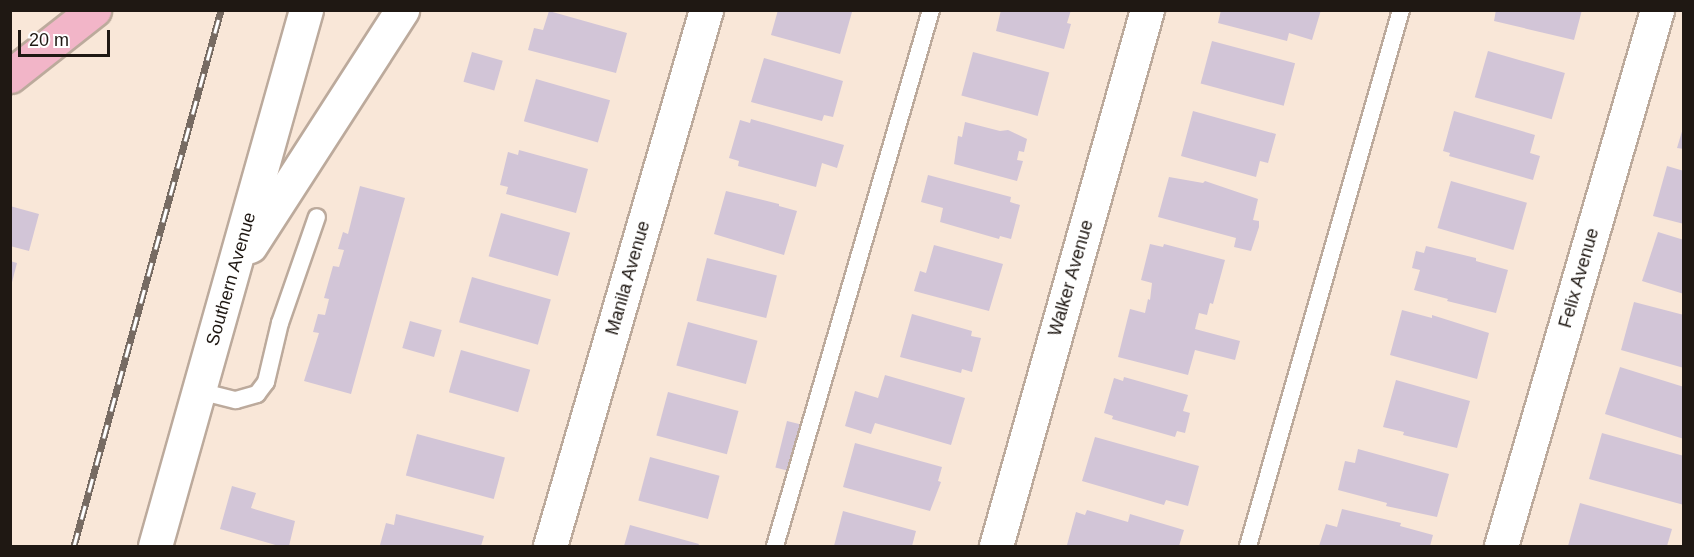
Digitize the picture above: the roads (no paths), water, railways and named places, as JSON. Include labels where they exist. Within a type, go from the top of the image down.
[{"type":"main road","points":[[10,76],[94,10]]},
{"type":"street","name":"Southern Avenue","points":[[155,546],[306,10]]},
{"type":"street","points":[[232,275],[402,10]]},
{"type":"street","name":"Manila Avenue","points":[[550,546],[706,10]]},
{"type":"street","name":"Walker Avenue","points":[[996,546],[1147,10]]},
{"type":"street","name":"Felix Avenue","points":[[1501,546],[1657,10]]},
{"type":"lane","points":[[775,546],[931,10]]},
{"type":"lane","points":[[1248,546],[1401,10]]},
{"type":"lane","points":[[199,391],[236,400],[257,394],[266,382],[280,323],[317,217]]},
{"type":"railway","points":[[74,546],[221,10]]}]
